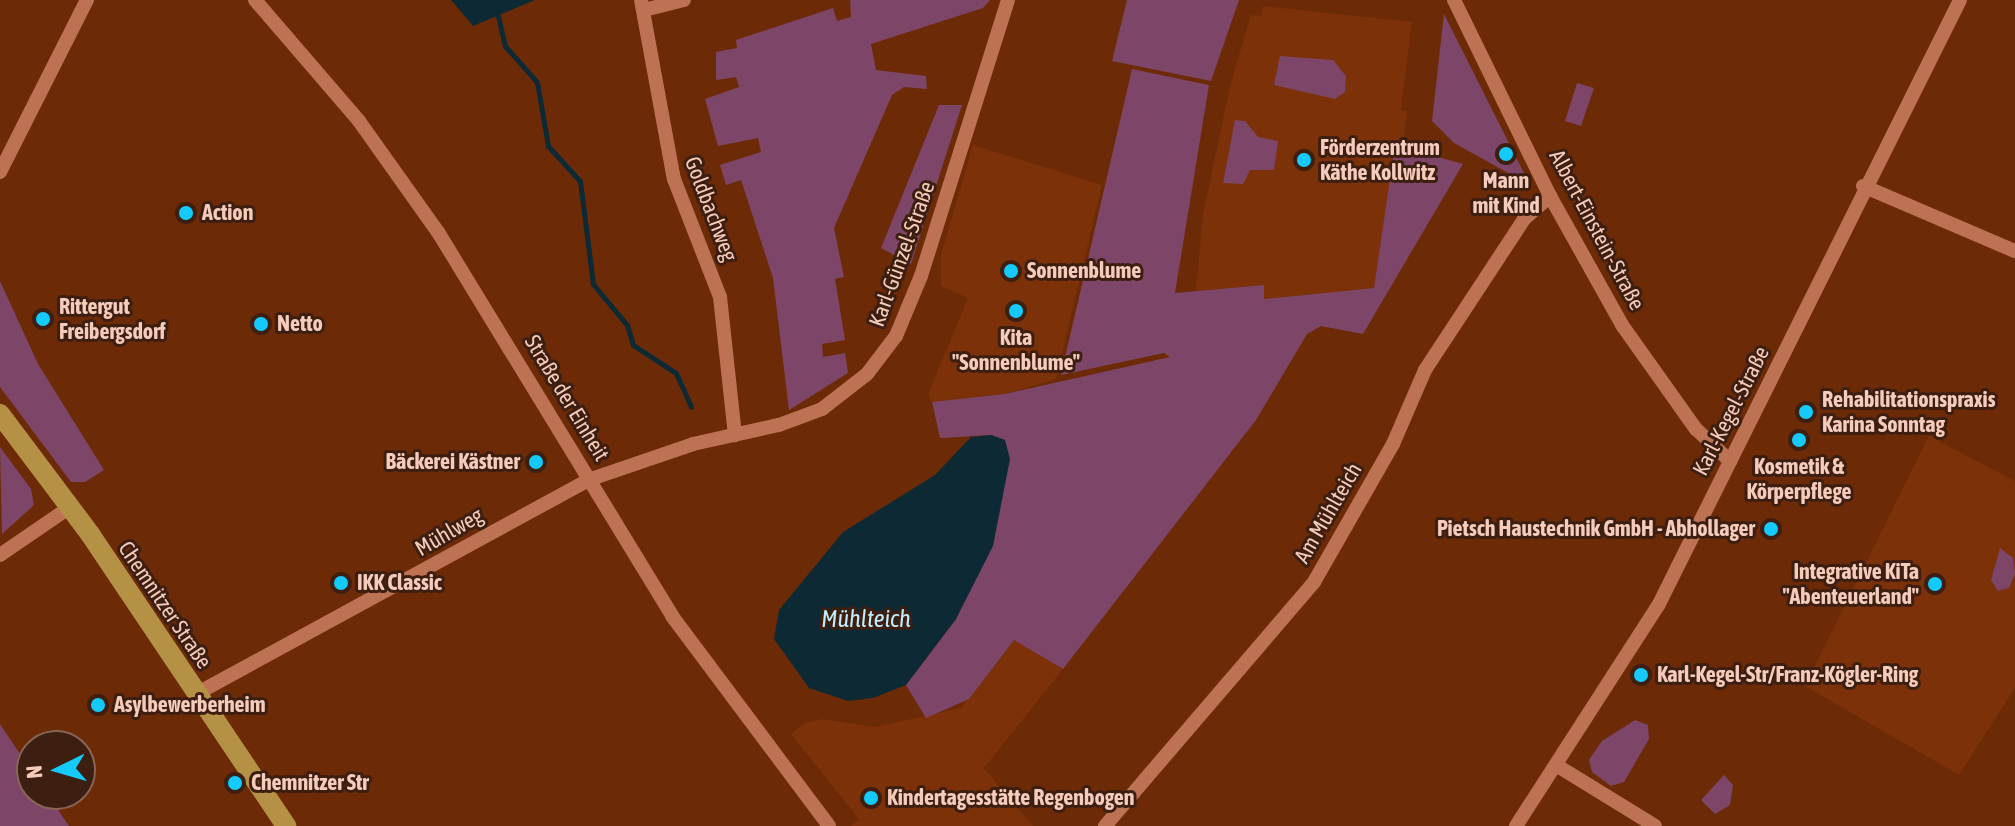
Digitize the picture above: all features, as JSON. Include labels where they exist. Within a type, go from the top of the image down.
[{"type":"main road","name":"Chemnitzer Straße","points":[[0,414],[70,507],[286,826]]},
{"type":"street","points":[[0,172],[87,0]]},
{"type":"street","name":"Straße der Einheit","points":[[255,0],[359,121],[438,232],[672,616],[829,826]]},
{"type":"street","points":[[643,5],[684,0]]},
{"type":"street","name":"Karl-Günzel-Straße","points":[[735,435],[822,409],[884,357],[921,276],[1008,0]]},
{"type":"street","name":"Albert-Einstein-Straße","points":[[1454,0],[1550,196],[1631,338],[1712,449],[1730,461]]},
{"type":"street","name":"Karl-Kegel-Straße","points":[[1516,826],[1658,606],[1863,186],[1960,0]]},
{"type":"street","name":"Goldbachweg","points":[[643,5],[674,179],[720,297],[735,435]]},
{"type":"street","points":[[1863,186],[2015,251]]},
{"type":"street","name":"Am Mühlteich","points":[[1105,826],[1314,582],[1393,444],[1425,370],[1524,219],[1550,196]]},
{"type":"street","name":"Mühlweg","points":[[196,694],[591,479],[735,435]]},
{"type":"street","points":[[0,555],[70,507]]},
{"type":"street","points":[[1556,765],[1655,826]]},
{"type":"shaded area","points":[[850,0],[990,0],[983,8],[871,44],[876,70],[926,76],[927,89],[904,87],[892,95],[834,228],[844,277],[835,279],[845,340],[822,344],[823,357],[845,353],[848,373],[789,410],[773,278],[741,180],[726,185],[720,165],[761,152],[758,138],[718,146],[705,99],[739,87],[736,77],[716,80],[716,52],[737,48],[736,40],[833,8],[837,21],[851,17]]},
{"type":"shaded area","points":[[1127,0],[1239,0],[1211,81],[1112,61]]},
{"type":"shaded area","name":"Förderzentrum Käthe Kollwitz","points":[[1263,6],[1412,22],[1401,110],[1407,111],[1403,146],[1396,145],[1374,288],[1264,299],[1263,285],[1196,291],[1203,214],[1231,82],[1251,15],[1261,16]]},
{"type":"shaded area","points":[[1444,14],[1524,173],[1519,179],[1454,143],[1432,121]]},
{"type":"shaded area","points":[[1280,56],[1333,60],[1346,76],[1345,92],[1335,99],[1274,85]]},
{"type":"shaded area","points":[[1132,69],[1209,85],[1175,293],[1264,285],[1264,299],[1374,288],[1395,145],[1463,164],[1363,334],[1321,326],[1307,334],[1256,420],[1063,669],[1014,640],[969,699],[926,718],[906,685],[956,619],[1005,440],[991,435],[940,438],[932,402],[1005,394],[1170,357],[1164,353],[1061,375]]},
{"type":"shaded area","points":[[1577,83],[1594,88],[1581,126],[1565,121]]},
{"type":"shaded area","points":[[939,105],[962,105],[911,264],[881,248]]},
{"type":"shaded area","points":[[1235,120],[1245,121],[1258,137],[1278,141],[1274,170],[1250,170],[1243,184],[1223,183]]},
{"type":"shaded area","name":"Sonnenblume","points":[[973,145],[1102,185],[1056,379],[1005,394],[932,402],[928,394],[968,298],[941,286],[941,255]]},
{"type":"shaded area","points":[[0,281],[38,364],[104,470],[85,482],[71,482],[0,387]]},
{"type":"shaded area","name":"Integrative KiTa \"Abenteuerland\"","points":[[1929,436],[2015,481],[2015,688],[1959,775],[1805,686]]},
{"type":"shaded area","points":[[0,447],[31,489],[34,505],[2,534]]},
{"type":"shaded area","points":[[2000,548],[2013,558],[2015,574],[2009,588],[1998,591],[1991,580]]},
{"type":"shaded area","points":[[1014,640],[1063,669],[984,768],[1033,826],[851,826],[859,819],[791,734],[805,723],[823,719],[875,727],[961,708]]},
{"type":"shaded area","points":[[1635,720],[1648,725],[1649,739],[1624,782],[1611,786],[1592,772],[1589,760],[1602,741]]},
{"type":"shaded area","points":[[0,724],[16,748],[16,810],[58,810],[69,826],[0,826]]},
{"type":"shaded area","points":[[1724,775],[1733,785],[1730,805],[1715,814],[1701,800]]},
{"type":"water","points":[[451,0],[535,0],[473,26]]},
{"type":"water","name":"Mühlteich","points":[[991,435],[1005,440],[1010,459],[993,546],[956,619],[906,685],[873,698],[848,701],[809,688],[774,639],[779,610],[843,532],[935,475],[971,437]]},
{"type":"waterway","points":[[498,16],[505,46],[537,82],[548,146],[580,181],[593,284],[627,325],[633,345],[676,373],[691,407]]},
{"type":"place","name":"Mann mit Kind","points":[[1506,154]]},
{"type":"place","name":"Förderzentrum Käthe Kollwitz","points":[[1304,160]]},
{"type":"place","name":"Action","points":[[186,213]]},
{"type":"place","name":"Sonnenblume","points":[[1011,271]]},
{"type":"place","name":"Kita \"Sonnenblume\"","points":[[1016,311]]},
{"type":"place","name":"Rittergut Freibergsdorf","points":[[43,319]]},
{"type":"place","name":"Netto","points":[[261,324]]},
{"type":"place","name":"Rehabilitationspraxis Karina Sonntag","points":[[1806,412]]},
{"type":"place","name":"Kosmetik & Körperpflege","points":[[1799,440]]},
{"type":"place","name":"Bäckerei Kästner","points":[[536,462]]},
{"type":"place","name":"Pietsch Haustechnik GmbH - Abhollager","points":[[1771,529]]},
{"type":"place","name":"IKK Classic","points":[[341,583]]},
{"type":"place","name":"Integrative KiTa \"Abenteuerland\"","points":[[1935,584]]},
{"type":"place","name":"Karl-Kegel-Str/Franz-Kögler-Ring","points":[[1641,675]]},
{"type":"place","name":"Asylbewerberheim","points":[[98,705]]},
{"type":"place","name":"Chemnitzer Str","points":[[235,783]]},
{"type":"place","name":"Kindertagesstätte Regenbogen","points":[[871,798]]}]
